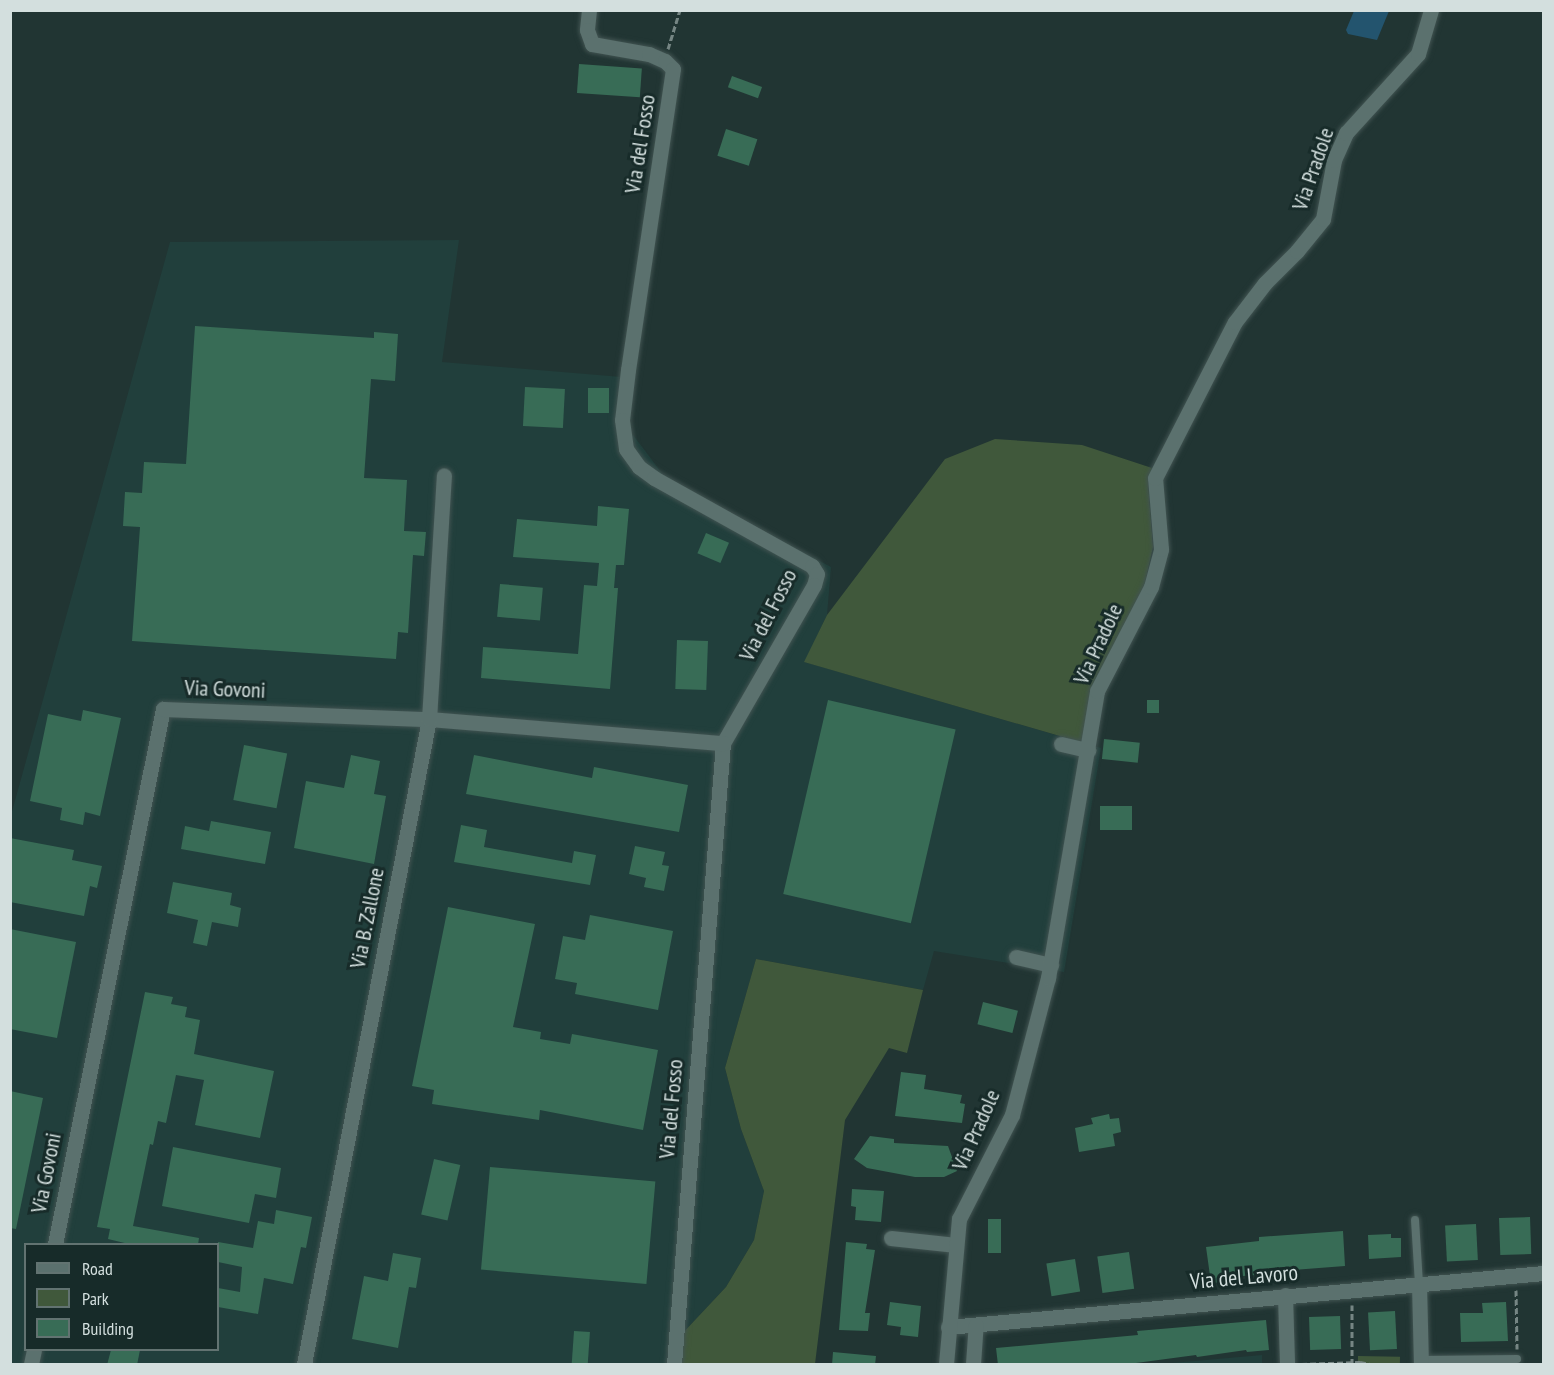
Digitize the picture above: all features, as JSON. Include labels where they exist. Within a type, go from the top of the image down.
[{"type":"street","points":[[589,10],[587,30],[592,44],[649,54],[665,60]]},
{"type":"street","name":"Via Pradole","points":[[946,1365],[959,1219],[1012,1115],[1051,965],[1097,691],[1150,587],[1161,549],[1155,478],[1235,322],[1265,283],[1297,251],[1323,219],[1335,160],[1346,133],[1419,54],[1431,10]]},
{"type":"street","name":"Via del Fosso","points":[[665,60],[673,69],[672,86],[628,370],[622,420],[627,449],[639,467],[654,478],[812,566],[817,574],[813,585],[723,743],[674,1365]]},
{"type":"street","name":"Via B. Zallone","points":[[304,1365],[429,719],[444,475]]},
{"type":"street","name":"Via Govoni","points":[[55,1243],[163,709],[429,719],[723,743]]},
{"type":"street","points":[[1061,744],[1088,750]]},
{"type":"street","points":[[1016,957],[1051,965]]},
{"type":"street","points":[[891,1238],[956,1245]]},
{"type":"street","name":"Via del Lavoro","points":[[948,1327],[1544,1273]]},
{"type":"street","points":[[1419,1284],[1420,1363]]},
{"type":"street","points":[[1285,1295],[1287,1364]]},
{"type":"street","points":[[973,1365],[976,1325]]},
{"type":"lane","points":[[1414,1220],[1419,1284]]},
{"type":"lane","points":[[1420,1363],[1517,1359]]},
{"type":"path","points":[[665,60],[680,10]]},
{"type":"path","points":[[1516,1288],[1517,1359]]},
{"type":"path","points":[[1352,1290],[1355,1363]]},
{"type":"path","points":[[1287,1364],[1355,1363],[1370,1365]]},
{"type":"shaded area","points":[[459,240],[442,362],[622,377],[627,427],[667,480],[831,567],[827,615],[805,662],[1101,748],[1064,972],[934,951],[923,990],[756,959],[725,1068],[741,1129],[764,1191],[754,1240],[726,1287],[680,1336],[678,1364],[11,1364],[11,815],[170,242]]},
{"type":"shaded area","points":[[1262,1355],[1262,1364],[1161,1364]]},
{"type":"green space","points":[[995,439],[1082,445],[1152,468],[1148,483],[1153,547],[1144,587],[1084,743],[804,662],[827,615],[945,459]]},
{"type":"green space","points":[[756,959],[923,990],[907,1053],[889,1048],[845,1120],[815,1364],[678,1364],[680,1336],[726,1287],[754,1240],[764,1191],[741,1129],[725,1068]]},
{"type":"green space","points":[[1358,1356],[1400,1357],[1400,1364],[1358,1364]]},
{"type":"water","points":[[1354,11],[1389,11],[1377,40],[1348,34],[1346,30]]},
{"type":"building","points":[[579,64],[642,68],[640,97],[577,93]]},
{"type":"building","points":[[732,76],[762,87],[758,98],[728,87]]},
{"type":"building","points":[[726,129],[757,139],[749,166],[717,156]]},
{"type":"building","points":[[195,326],[374,338],[374,332],[398,334],[395,381],[371,379],[364,478],[407,480],[404,531],[426,532],[424,556],[413,555],[408,633],[398,632],[396,659],[132,641],[140,527],[123,526],[125,492],[142,493],[144,462],[186,464]]},
{"type":"building","points":[[525,387],[565,389],[563,428],[523,426]]},
{"type":"building","points":[[588,388],[609,388],[609,413],[588,413]]},
{"type":"building","points":[[598,506],[629,509],[624,565],[616,565],[614,588],[618,588],[610,689],[481,678],[483,647],[578,654],[584,585],[597,586],[599,563],[513,557],[517,519],[597,526]]},
{"type":"building","points":[[706,533],[729,543],[720,563],[697,553]]},
{"type":"building","points":[[500,584],[543,588],[540,621],[497,617]]},
{"type":"building","points":[[677,640],[708,641],[706,690],[675,689]]},
{"type":"building","points":[[828,700],[956,729],[911,923],[783,894]]},
{"type":"building","points":[[1147,700],[1159,700],[1159,713],[1147,713]]},
{"type":"building","points":[[83,710],[121,718],[100,816],[85,812],[83,825],[60,820],[62,808],[30,801],[48,714],[81,721]]},
{"type":"building","points":[[1104,739],[1140,743],[1138,763],[1102,759]]},
{"type":"building","points":[[244,745],[287,753],[277,808],[233,800]]},
{"type":"building","points":[[351,755],[380,761],[374,794],[386,796],[374,864],[294,848],[306,781],[344,788]]},
{"type":"building","points":[[474,755],[592,778],[594,767],[688,785],[679,832],[466,794]]},
{"type":"building","points":[[1100,806],[1132,806],[1132,830],[1100,830]]},
{"type":"building","points":[[211,821],[271,832],[265,864],[181,849],[185,826],[209,831]]},
{"type":"building","points":[[461,825],[487,830],[484,847],[572,863],[574,851],[596,855],[590,885],[454,862]]},
{"type":"building","points":[[10,838],[74,850],[72,860],[102,866],[97,888],[90,886],[84,916],[10,902]]},
{"type":"building","points":[[635,846],[665,852],[662,865],[669,866],[664,891],[644,887],[646,878],[629,874]]},
{"type":"building","points":[[173,882],[232,893],[230,905],[241,908],[238,927],[212,922],[207,946],[193,943],[198,920],[167,913]]},
{"type":"building","points":[[448,907],[535,924],[513,1027],[541,1032],[540,1039],[570,1044],[572,1034],[658,1050],[643,1130],[540,1110],[539,1120],[432,1104],[434,1090],[412,1086]]},
{"type":"building","points":[[590,915],[673,931],[658,1010],[575,994],[577,983],[555,979],[563,936],[585,940]]},
{"type":"building","points":[[10,929],[76,942],[57,1038],[10,1029]]},
{"type":"building","points":[[145,992],[173,997],[171,1004],[187,1007],[185,1017],[200,1020],[194,1054],[274,1071],[260,1138],[195,1125],[204,1080],[176,1075],[166,1123],[158,1121],[153,1145],[150,1144],[133,1226],[199,1238],[198,1243],[125,1243],[108,1239],[110,1229],[97,1227]]},
{"type":"building","points":[[983,1002],[1018,1011],[1012,1033],[977,1024]]},
{"type":"building","points":[[901,1072],[926,1075],[924,1089],[962,1095],[960,1103],[965,1104],[962,1123],[895,1116]]},
{"type":"building","points":[[10,1091],[43,1098],[16,1229],[10,1228]]},
{"type":"building","points":[[1109,1114],[1110,1119],[1119,1118],[1121,1132],[1113,1134],[1115,1146],[1079,1152],[1075,1128],[1093,1124],[1091,1118]]},
{"type":"building","points":[[870,1136],[894,1139],[894,1143],[948,1146],[957,1171],[944,1177],[915,1177],[867,1168],[854,1159]]},
{"type":"building","points":[[173,1147],[281,1168],[276,1198],[255,1194],[249,1223],[162,1206]]},
{"type":"building","points":[[434,1159],[460,1165],[447,1221],[421,1215]]},
{"type":"building","points":[[490,1167],[655,1181],[646,1284],[481,1270]]},
{"type":"building","points":[[852,1189],[884,1191],[881,1222],[855,1220],[856,1207],[851,1206]]},
{"type":"building","points":[[276,1210],[312,1217],[306,1248],[301,1247],[293,1284],[264,1278],[258,1314],[219,1307],[219,1288],[240,1292],[242,1267],[219,1262],[218,1242],[253,1248],[258,1221],[274,1224]]},
{"type":"building","points":[[1530,1217],[1531,1254],[1500,1255],[1499,1218]]},
{"type":"building","points":[[988,1219],[1001,1219],[1001,1253],[988,1253]]},
{"type":"building","points":[[1476,1224],[1478,1260],[1447,1262],[1445,1226]]},
{"type":"building","points":[[1343,1231],[1345,1266],[1243,1276],[1243,1280],[1211,1283],[1206,1247],[1259,1241],[1259,1237]]},
{"type":"building","points":[[1391,1234],[1391,1238],[1401,1238],[1401,1257],[1369,1259],[1368,1235]]},
{"type":"building","points":[[846,1242],[867,1244],[866,1249],[875,1250],[865,1313],[870,1313],[868,1331],[839,1330]]},
{"type":"building","points":[[1129,1252],[1134,1289],[1102,1293],[1097,1256]]},
{"type":"building","points":[[393,1253],[421,1258],[416,1288],[409,1287],[398,1348],[352,1339],[364,1276],[388,1281]]},
{"type":"building","points":[[1075,1259],[1080,1292],[1052,1296],[1046,1264]]},
{"type":"building","points":[[890,1302],[921,1306],[918,1337],[900,1335],[901,1327],[887,1325]]},
{"type":"building","points":[[1506,1302],[1508,1341],[1461,1342],[1460,1313],[1483,1313],[1482,1303]]},
{"type":"building","points":[[1395,1311],[1397,1349],[1370,1350],[1368,1312]]},
{"type":"building","points":[[1340,1316],[1341,1349],[1310,1350],[1309,1317]]},
{"type":"building","points":[[1266,1320],[1269,1350],[1247,1352],[1246,1350],[1197,1357],[1196,1355],[1121,1365],[998,1365],[996,1348],[1138,1335],[1137,1331]]},
{"type":"building","points":[[574,1331],[590,1332],[588,1364],[572,1364]]},
{"type":"building","points":[[111,1351],[140,1351],[137,1365],[107,1365]]},
{"type":"building","points":[[833,1352],[876,1356],[875,1365],[832,1365]]}]
